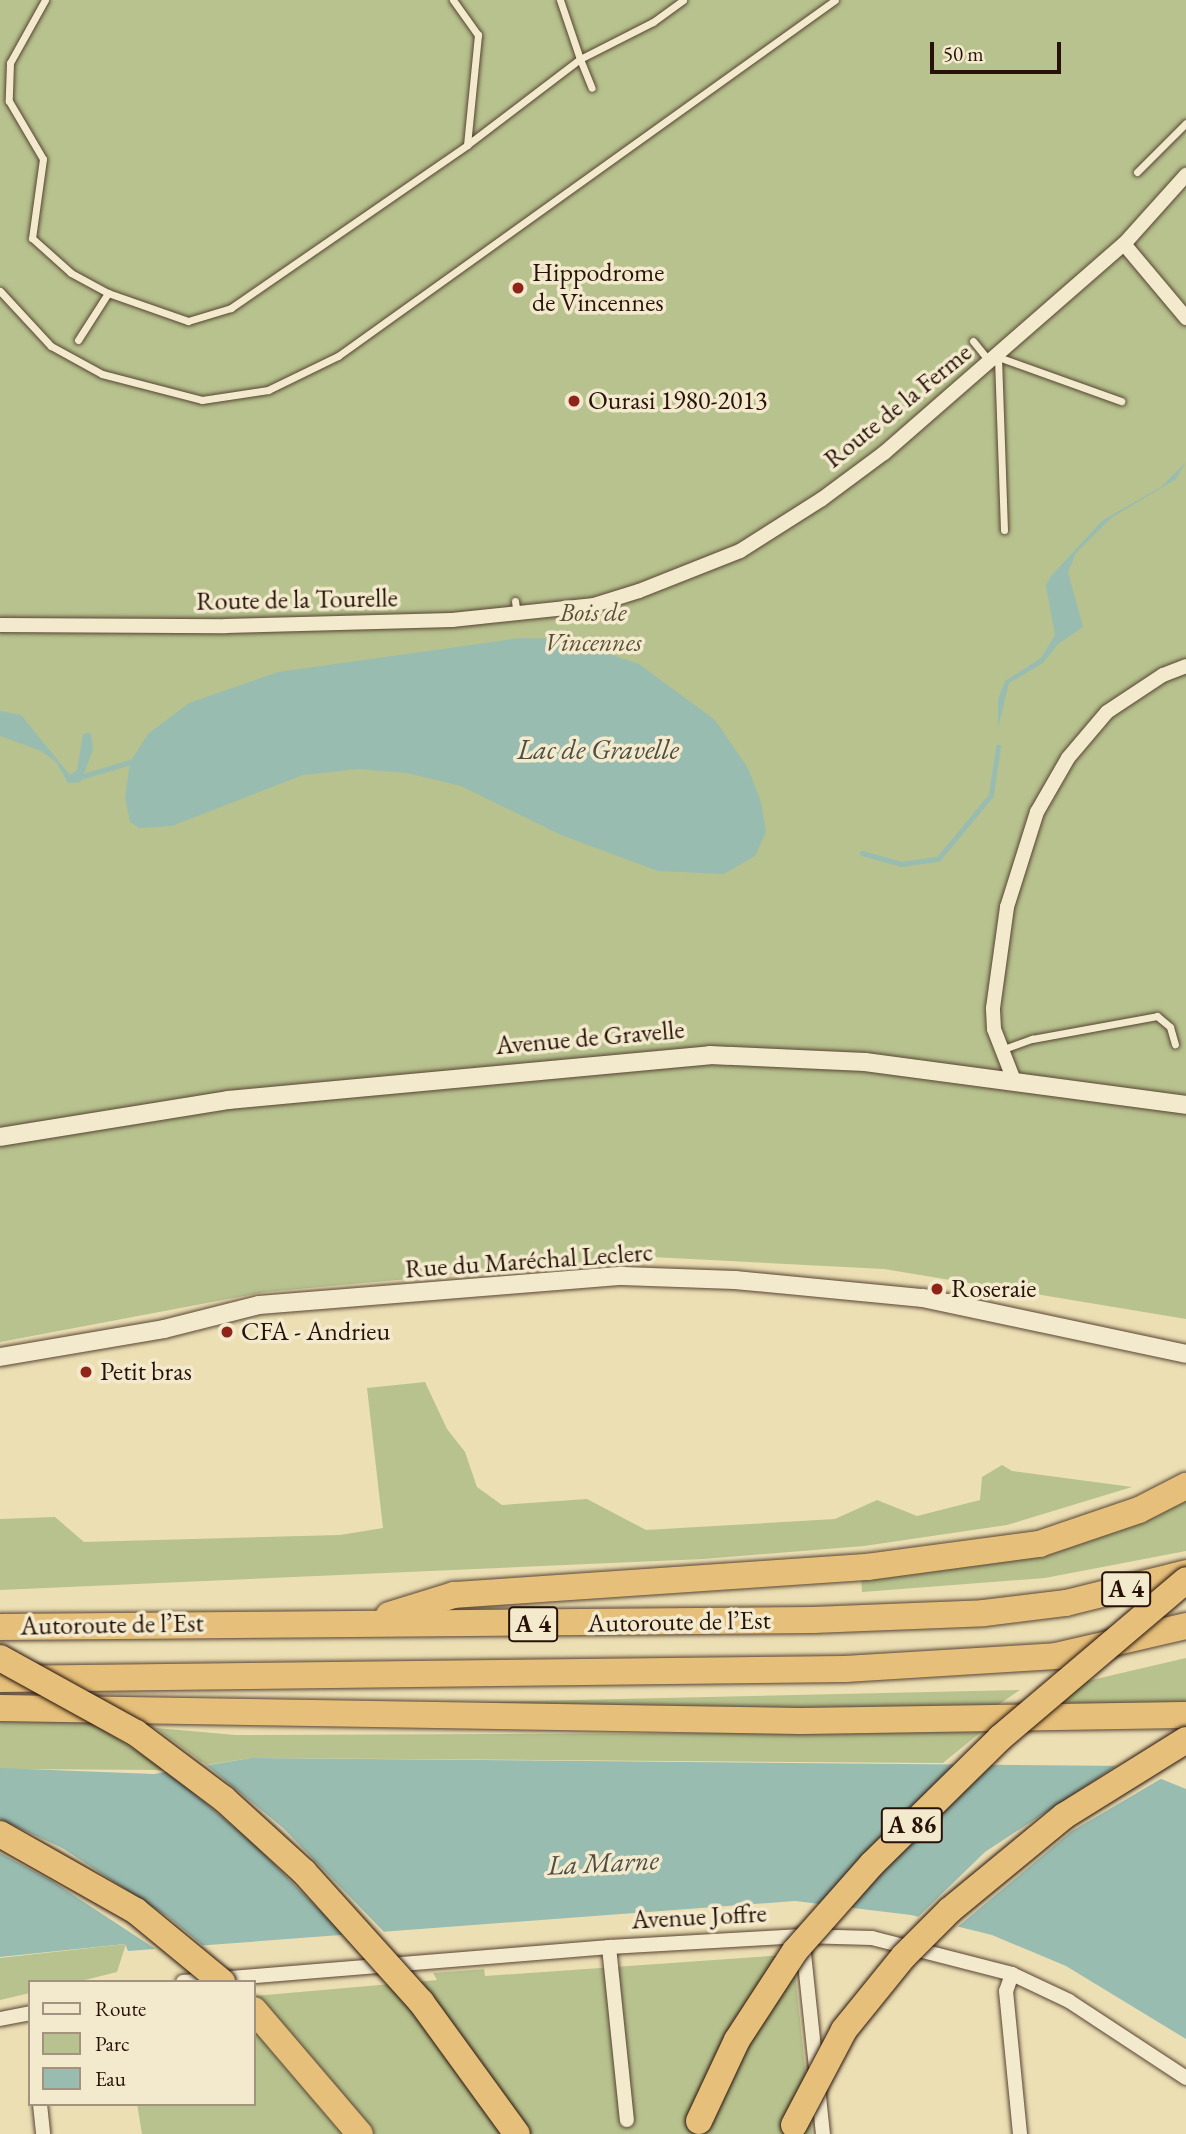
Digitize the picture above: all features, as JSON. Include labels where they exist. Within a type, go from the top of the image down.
[{"type":"highway","points":[[366,1622],[454,1595],[867,1567],[1039,1544],[1139,1510],[1186,1486]]},
{"type":"highway","name":"Autoroute de l’Est","points":[[0,1627],[813,1620],[984,1613],[1066,1603],[1186,1573]]},
{"type":"highway","name":"A 86","points":[[695,2134],[737,2040],[795,1951],[872,1864],[1000,1738],[1186,1580]]},
{"type":"highway","name":"Autoroute de l’Est","points":[[0,1679],[845,1669],[1056,1656],[1143,1639],[1186,1626]]},
{"type":"highway","points":[[0,1658],[136,1733],[224,1799],[304,1872],[421,2002],[517,2134]]},
{"type":"highway","points":[[0,1708],[800,1721],[1183,1715]]},
{"type":"highway","points":[[789,2134],[844,2030],[904,1956],[950,1910],[1064,1816],[1186,1740]]},
{"type":"highway","points":[[0,1834],[136,1911],[220,1980]]},
{"type":"highway","points":[[256,2012],[360,2134]]},
{"type":"street","name":"Route de la Ferme","points":[[594,605],[706,565],[763,536],[884,453],[994,360],[1124,244],[1186,175]]},
{"type":"street","points":[[1124,244],[1186,318]]},
{"type":"street","name":"Route de la Tourelle","points":[[0,625],[226,626],[594,605]]},
{"type":"street","points":[[1015,1083],[1000,1050],[993,1008],[998,961],[1013,882],[1037,812],[1068,758],[1107,712],[1163,675],[1186,666]]},
{"type":"street","name":"Avenue de Gravelle","points":[[0,1137],[228,1100],[680,1056],[806,1056],[1186,1105]]},
{"type":"street","name":"Rue du Maréchal Leclerc","points":[[0,1357],[163,1329],[259,1305],[622,1276],[735,1280],[923,1298],[1186,1354]]},
{"type":"street","points":[[802,1936],[823,2134]]},
{"type":"street","name":"Avenue Joffre","points":[[207,1980],[608,1947],[802,1936],[872,1938],[1012,1974],[1069,2001],[1186,2078]]},
{"type":"street","points":[[608,1947],[627,2120]]},
{"type":"street","points":[[1012,1974],[1006,1991],[1020,2134]]},
{"type":"street","points":[[0,2019],[28,2013]]},
{"type":"street","points":[[40,2106],[43,2134]]},
{"type":"lane","points":[[45,0],[10,63],[9,101],[43,159],[32,238],[71,273],[108,293],[188,321],[231,308],[467,145],[580,59],[653,22],[683,0]]},
{"type":"lane","points":[[453,0],[478,35],[467,145]]},
{"type":"lane","points":[[560,0],[592,88]]},
{"type":"lane","points":[[0,291],[51,346],[102,374],[202,400],[268,390],[338,356],[835,0]]},
{"type":"lane","points":[[1138,172],[1176,136],[1186,122]]},
{"type":"lane","points":[[1176,136],[1186,133]]},
{"type":"lane","points":[[78,340],[108,293]]},
{"type":"lane","points":[[973,341],[994,360],[1121,401]]},
{"type":"lane","points":[[994,360],[1004,530]]},
{"type":"lane","points":[[1000,1050],[1032,1039],[1157,1016],[1170,1027],[1175,1044]]},
{"type":"green space","name":"Bois de Vincennes","points":[[0,0],[1186,0],[1186,1319],[884,1269],[652,1257],[265,1292],[0,1342]]},
{"type":"green space","points":[[425,1382],[447,1429],[465,1452],[477,1487],[502,1505],[587,1499],[646,1530],[835,1519],[877,1500],[917,1516],[980,1500],[982,1477],[1002,1465],[1012,1471],[1132,1487],[1007,1525],[864,1546],[703,1559],[0,1590],[0,1519],[55,1517],[84,1542],[340,1535],[383,1528],[367,1388]]},
{"type":"green space","points":[[1186,1498],[1186,1551],[1045,1578],[862,1592],[861,1576]]},
{"type":"green space","points":[[1186,1658],[1186,1702],[1054,1707],[1083,1682]]},
{"type":"green space","points":[[1020,1690],[995,1707],[396,1710],[402,1704]]},
{"type":"green space","points":[[0,1716],[83,1717],[166,1770],[0,1769]]},
{"type":"green space","points":[[156,1728],[236,1735],[981,1732],[943,1763],[251,1758],[206,1765]]},
{"type":"green space","points":[[126,1944],[117,1972],[85,1980],[28,1980],[28,1993],[0,2000],[0,1958]]},
{"type":"green space","points":[[785,1955],[794,1963],[812,2134],[142,2134],[137,2106],[256,2106],[256,1996],[437,1980],[433,1973],[484,1969],[485,1976]]},
{"type":"water","points":[[1186,462],[1176,479],[1111,518],[1076,553],[1068,572],[1083,627],[1058,644],[1043,663],[1009,683],[998,728],[998,699],[1005,681],[1041,658],[1055,635],[1046,586],[1050,577],[1103,520],[1161,487]]},
{"type":"water","name":"Lac de Gravelle","points":[[520,638],[564,639],[639,664],[715,720],[748,768],[761,802],[766,832],[755,856],[724,874],[658,871],[561,835],[461,786],[407,773],[358,769],[303,775],[172,826],[139,828],[130,822],[125,798],[130,762],[148,734],[189,703],[278,672]]},
{"type":"water","points":[[0,711],[21,715],[70,775],[77,770],[83,734],[91,733],[93,749],[81,782],[68,783],[56,762],[41,751],[0,736]]},
{"type":"water","name":"La Marne","points":[[251,1758],[1129,1766],[1186,1789],[1186,2039],[1066,1966],[992,1935],[911,1915],[795,1901],[128,1951],[125,1944],[0,1957],[0,1768],[154,1774]]},
{"type":"pier","points":[[203,1762],[283,1828],[386,1934],[346,1937],[254,1844],[165,1769]]},
{"type":"pier","points":[[1122,1762],[1164,1777],[1072,1831],[955,1929],[916,1919],[985,1852]]},
{"type":"pier","points":[[0,1819],[62,1848],[167,1916],[206,1948],[160,1952],[52,1881],[0,1853]]},
{"type":"waterway","points":[[862,853],[901,864],[938,859],[991,795],[998,747]]},
{"type":"waterway","points":[[80,777],[130,762]]},
{"type":"place","name":"Hippodrome de Vincennes","points":[[518,288]]},
{"type":"place","name":"Ourasi 1980-2013","points":[[574,401]]},
{"type":"place","name":"Roseraie","points":[[937,1289]]},
{"type":"place","name":"CFA - Andrieu","points":[[227,1332]]},
{"type":"place","name":"Petit bras","points":[[86,1372]]}]
